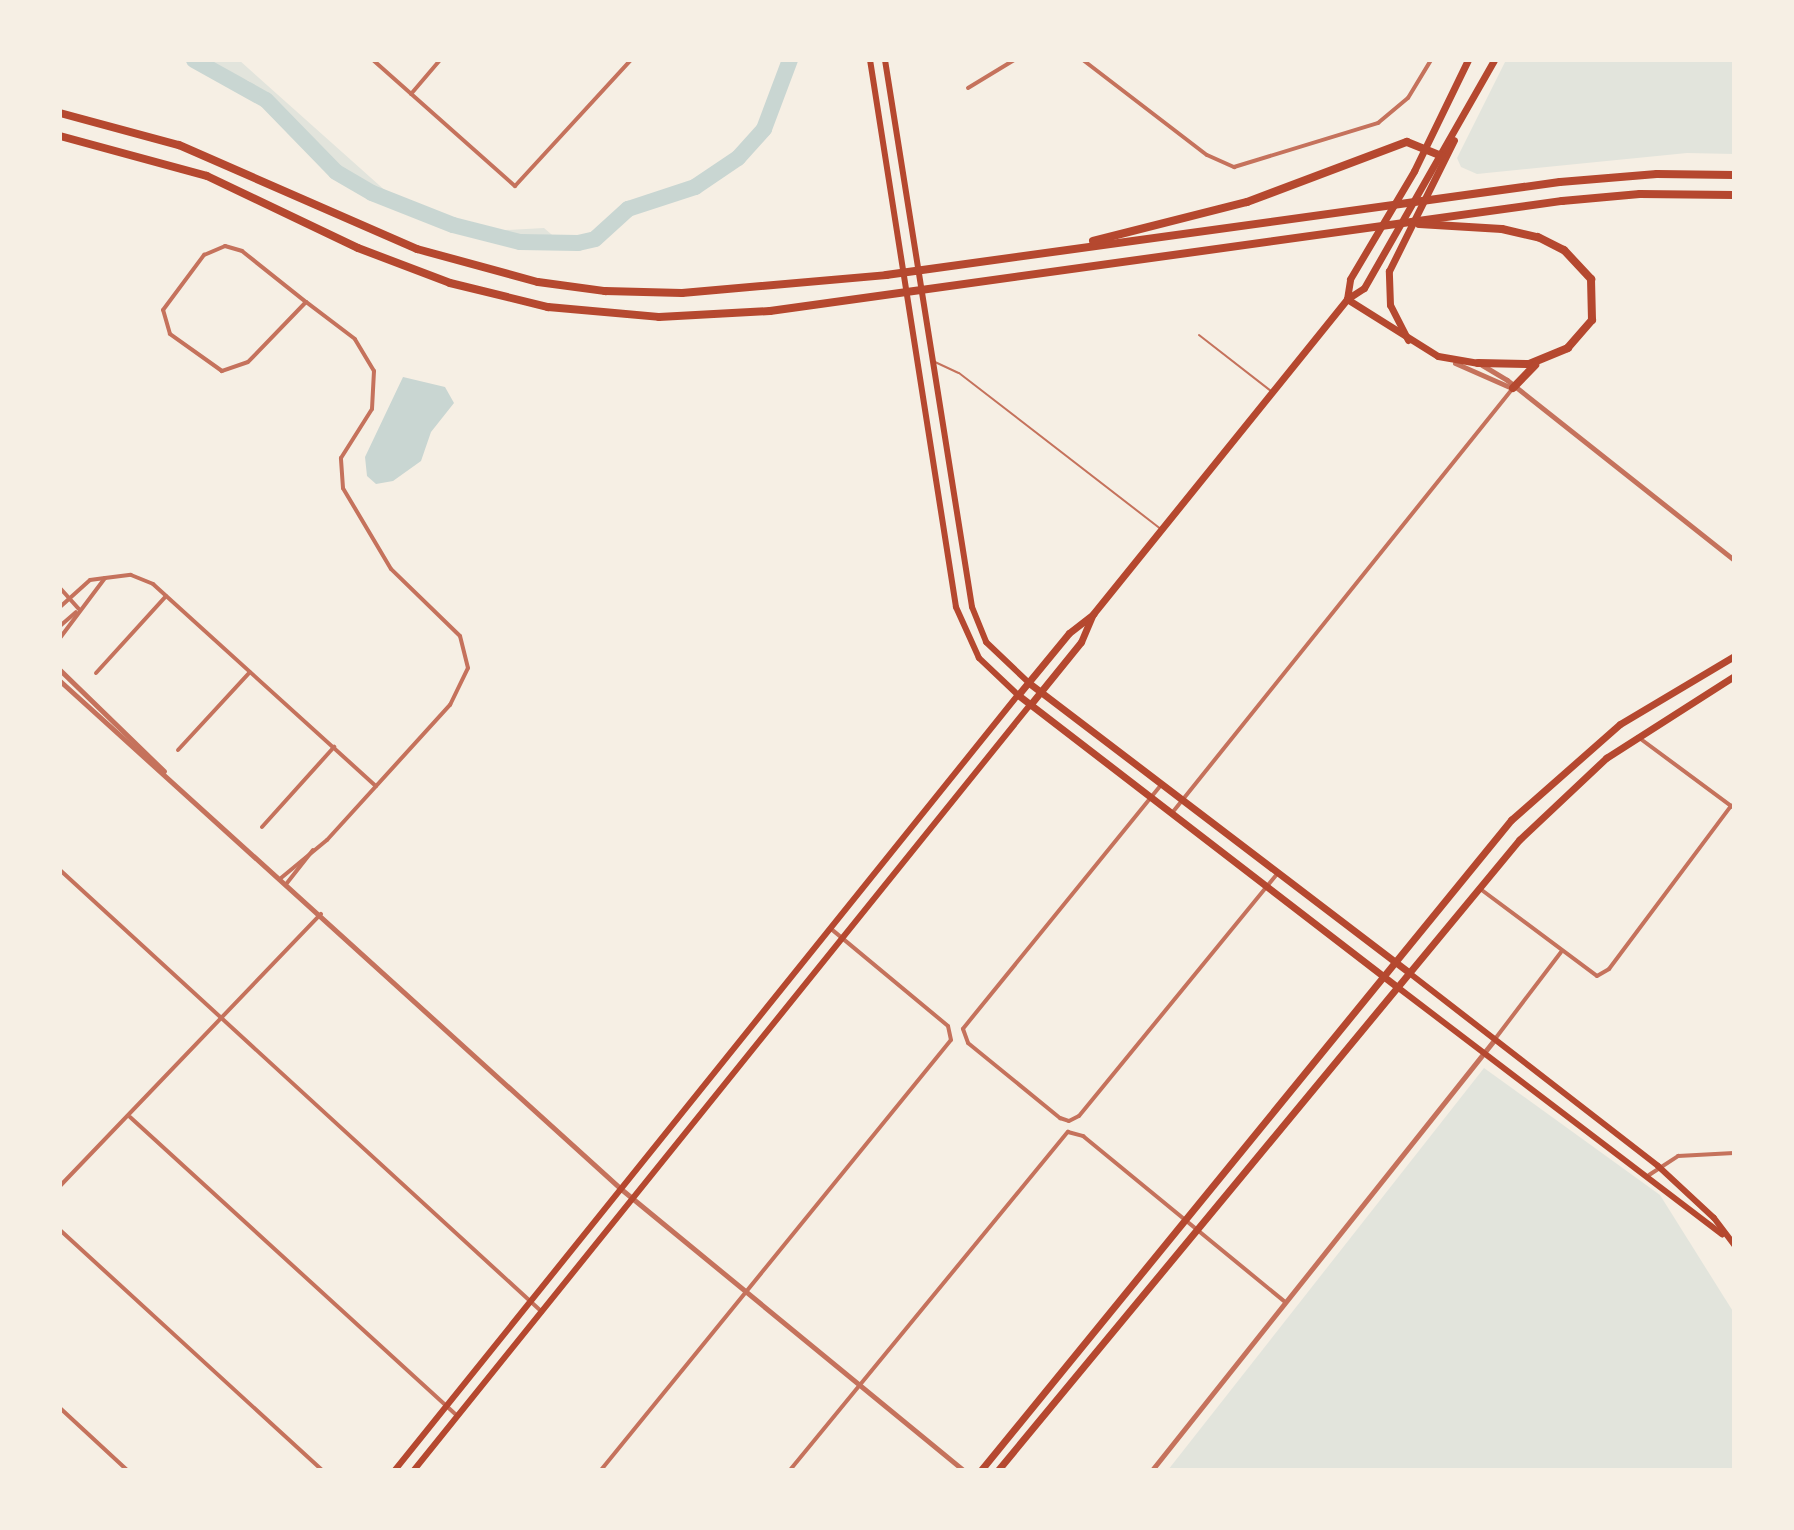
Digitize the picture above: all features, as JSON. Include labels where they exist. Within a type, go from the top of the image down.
[{"type":"highway","points":[[60,113],[179,145],[417,249],[538,282],[605,291],[682,293],[886,275],[1560,182],[1657,174],[1734,175]]},
{"type":"highway","points":[[60,136],[207,176],[358,248],[450,283],[548,307],[617,315],[770,311],[1623,195],[1734,195]]},
{"type":"highway","points":[[1070,248],[1247,202],[1407,142],[1441,156]]},
{"type":"highway","points":[[1410,222],[1519,232],[1552,243],[1577,260],[1594,290],[1592,320],[1568,348],[1539,362],[1513,388]]},
{"type":"highway","points":[[1478,363],[1539,362]]},
{"type":"main road","points":[[870,60],[959,618],[979,658],[1030,705],[1483,1054],[1649,1175],[1734,1245]]},
{"type":"main road","points":[[885,60],[976,622],[997,656],[1658,1166],[1714,1218],[1725,1236]]},
{"type":"main road","points":[[1347,299],[1350,279],[1414,171],[1468,60]]},
{"type":"main road","points":[[395,1470],[1018,695],[1069,633],[1093,614],[1347,299],[1364,288],[1494,60]]},
{"type":"main road","points":[[1408,340],[1388,296],[1395,256],[1445,167],[1459,125]]},
{"type":"main road","points":[[1347,299],[1408,340],[1455,363],[1478,363]]},
{"type":"main road","points":[[414,1470],[1081,642],[1093,614]]},
{"type":"main road","points":[[981,1470],[1489,844],[1555,776],[1639,711],[1734,656]]},
{"type":"main road","points":[[998,1470],[1396,986],[1545,813],[1636,736],[1734,676]]},
{"type":"street","points":[[373,60],[514,186],[631,60]]},
{"type":"street","points":[[411,94],[440,60]]},
{"type":"street","points":[[968,88],[1018,60]]},
{"type":"street","points":[[1083,60],[1207,155],[1234,167],[1378,123],[1408,98],[1431,60]]},
{"type":"street","points":[[281,878],[376,786],[455,699],[467,679],[467,655],[454,629],[387,563],[343,488],[341,458],[372,409],[375,377],[359,344],[306,302],[236,248],[213,249],[165,302],[164,325],[216,369],[235,369],[248,362],[306,302]]},
{"type":"street","points":[[1455,363],[1513,388]]},
{"type":"street","points":[[1478,363],[1503,376],[1513,388],[1734,560]]},
{"type":"street","points":[[1172,813],[1513,388]]},
{"type":"street","points":[[60,607],[97,576],[142,577],[376,786]]},
{"type":"street","points":[[60,638],[105,578]]},
{"type":"street","points":[[60,588],[78,610]]},
{"type":"street","points":[[96,673],[166,596]]},
{"type":"street","points":[[60,626],[78,610]]},
{"type":"street","points":[[60,670],[164,771]]},
{"type":"street","points":[[178,750],[250,672]]},
{"type":"street","points":[[60,681],[164,771],[621,1189],[963,1470]]},
{"type":"street","points":[[1478,888],[1594,975],[1609,969],[1733,807],[1636,736]]},
{"type":"street","points":[[262,827],[334,747]]},
{"type":"street","points":[[1162,784],[963,1032],[968,1043],[1069,1121],[1079,1116],[1280,872]]},
{"type":"street","points":[[287,883],[313,850]]},
{"type":"street","points":[[60,870],[542,1312]]},
{"type":"street","points":[[60,1186],[130,1117],[321,914]]},
{"type":"street","points":[[601,1470],[949,1043],[952,1031],[831,929]]},
{"type":"street","points":[[1152,1470],[1561,952]]},
{"type":"street","points":[[130,1117],[457,1416]]},
{"type":"street","points":[[790,1470],[1071,1131],[1285,1302]]},
{"type":"street","points":[[1649,1175],[1658,1166],[1678,1156],[1734,1153]]},
{"type":"street","points":[[60,1230],[322,1470]]},
{"type":"street","points":[[60,1408],[127,1470]]},
{"type":"lane","points":[[1199,335],[1272,392]]},
{"type":"lane","points":[[933,362],[959,373],[1162,530]]},
{"type":"shaded area","points":[[191,60],[239,60],[398,202],[487,231],[544,228],[558,240],[531,243],[469,233],[384,203],[349,185],[249,81]]},
{"type":"shaded area","points":[[1506,60],[1734,60],[1734,154],[1687,153],[1477,174],[1461,167],[1457,158]]},
{"type":"shaded area","points":[[403,377],[445,387],[454,403],[431,432],[421,461],[393,481],[376,484],[367,476],[365,457]]},
{"type":"shaded area","points":[[1484,1068],[1660,1195],[1734,1313],[1734,1470],[1168,1470]]},
{"type":"waterway","points":[[194,60],[266,100],[336,172],[372,193],[453,225],[520,242],[578,243],[595,239],[628,209],[695,187],[738,158],[764,129],[790,60]]}]
